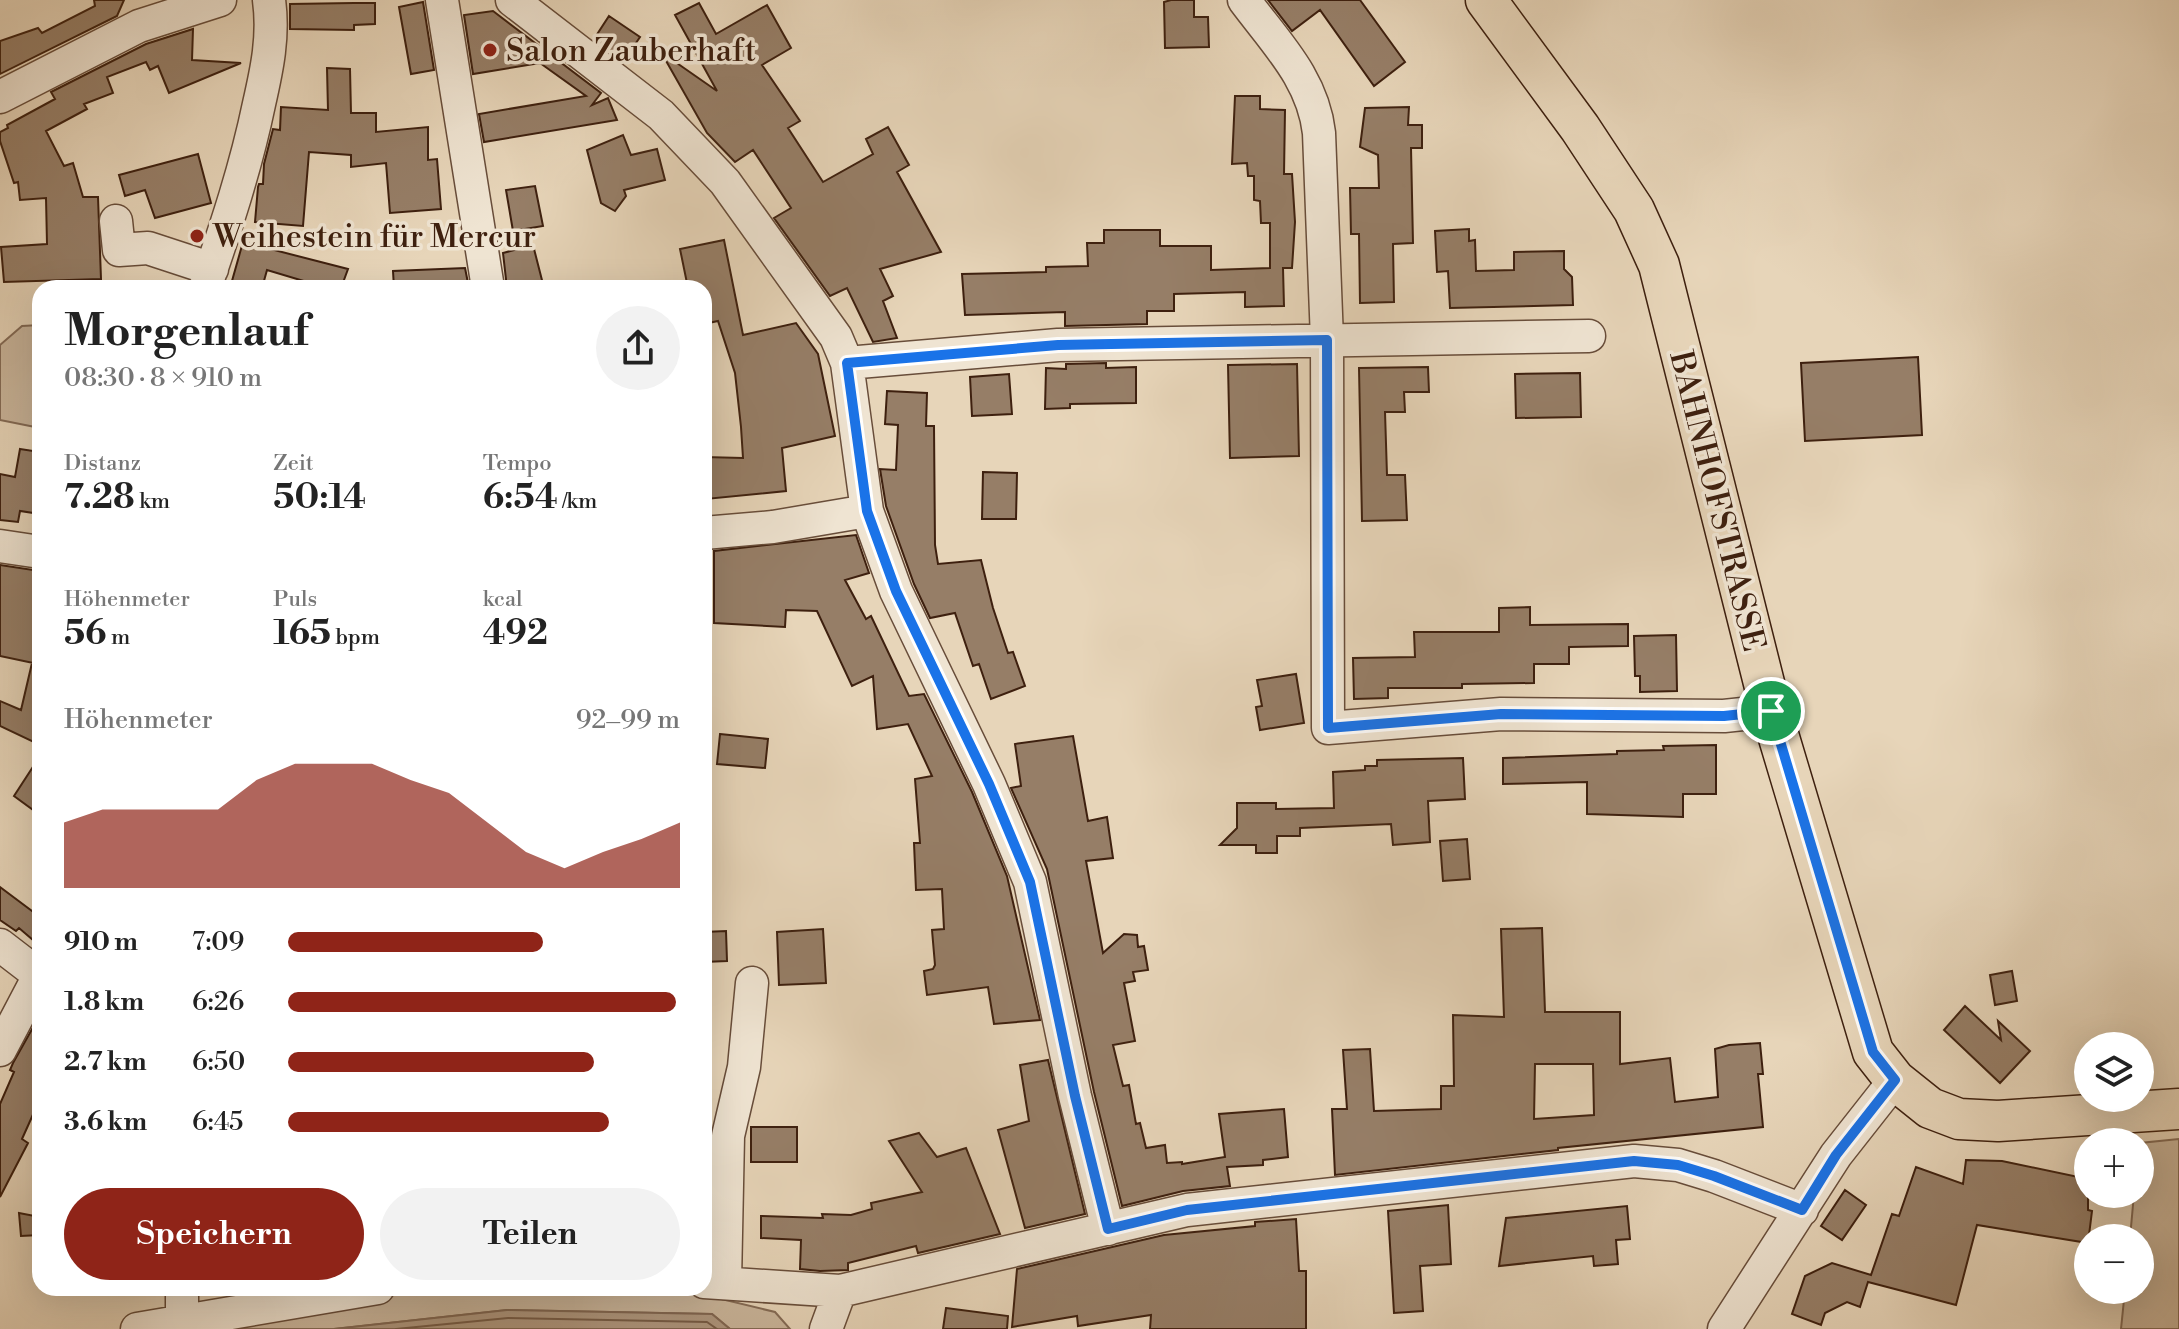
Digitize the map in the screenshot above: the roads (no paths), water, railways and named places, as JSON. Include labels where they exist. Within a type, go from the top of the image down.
[{"type":"main road","name":"BAHNHOFSTRASSE","points":[[1486,0],[1580,128],[1634,210],[1659,265],[1771,711],[1873,1052],[1895,1080],[1930,1108],[1959,1119],[1998,1121],[2179,1109]]},
{"type":"street","points":[[0,97],[137,13],[220,0]]},
{"type":"street","points":[[116,221],[119,250],[148,248],[209,278],[248,159],[267,70],[272,24],[269,0]]},
{"type":"street","points":[[442,0],[487,280]]},
{"type":"street","points":[[512,0],[661,115],[725,182],[836,337],[847,363],[867,511],[896,591],[989,784],[1030,882],[1075,1096],[1108,1229]]},
{"type":"street","points":[[1244,0],[1307,86],[1316,109],[1327,340],[1328,728],[1501,714],[1724,716],[1771,711]]},
{"type":"street","points":[[847,363],[1058,345],[1589,336]]},
{"type":"street","points":[[712,532],[773,527],[867,511]]},
{"type":"street","points":[[0,546],[32,551]]},
{"type":"street","points":[[0,945],[32,969]]},
{"type":"street","points":[[752,983],[744,1067],[728,1136],[715,1282],[840,1291],[1187,1210],[1634,1161],[1678,1165],[1802,1210]]},
{"type":"street","points":[[0,1050],[32,990]]},
{"type":"street","points":[[1724,1329],[1836,1155],[1895,1080]]},
{"type":"street","points":[[826,1329],[840,1291]]},
{"type":"street","points":[[182,1296],[182,1321]]},
{"type":"street","points":[[137,1329],[330,1296]]},
{"type":"water","points":[[507,1310],[712,1314],[730,1329],[334,1329]]},
{"type":"place","name":"Salon Zauberhaft","points":[[490,50]]},
{"type":"place","name":"Weihestein für Mercur","points":[[197,236]]}]
